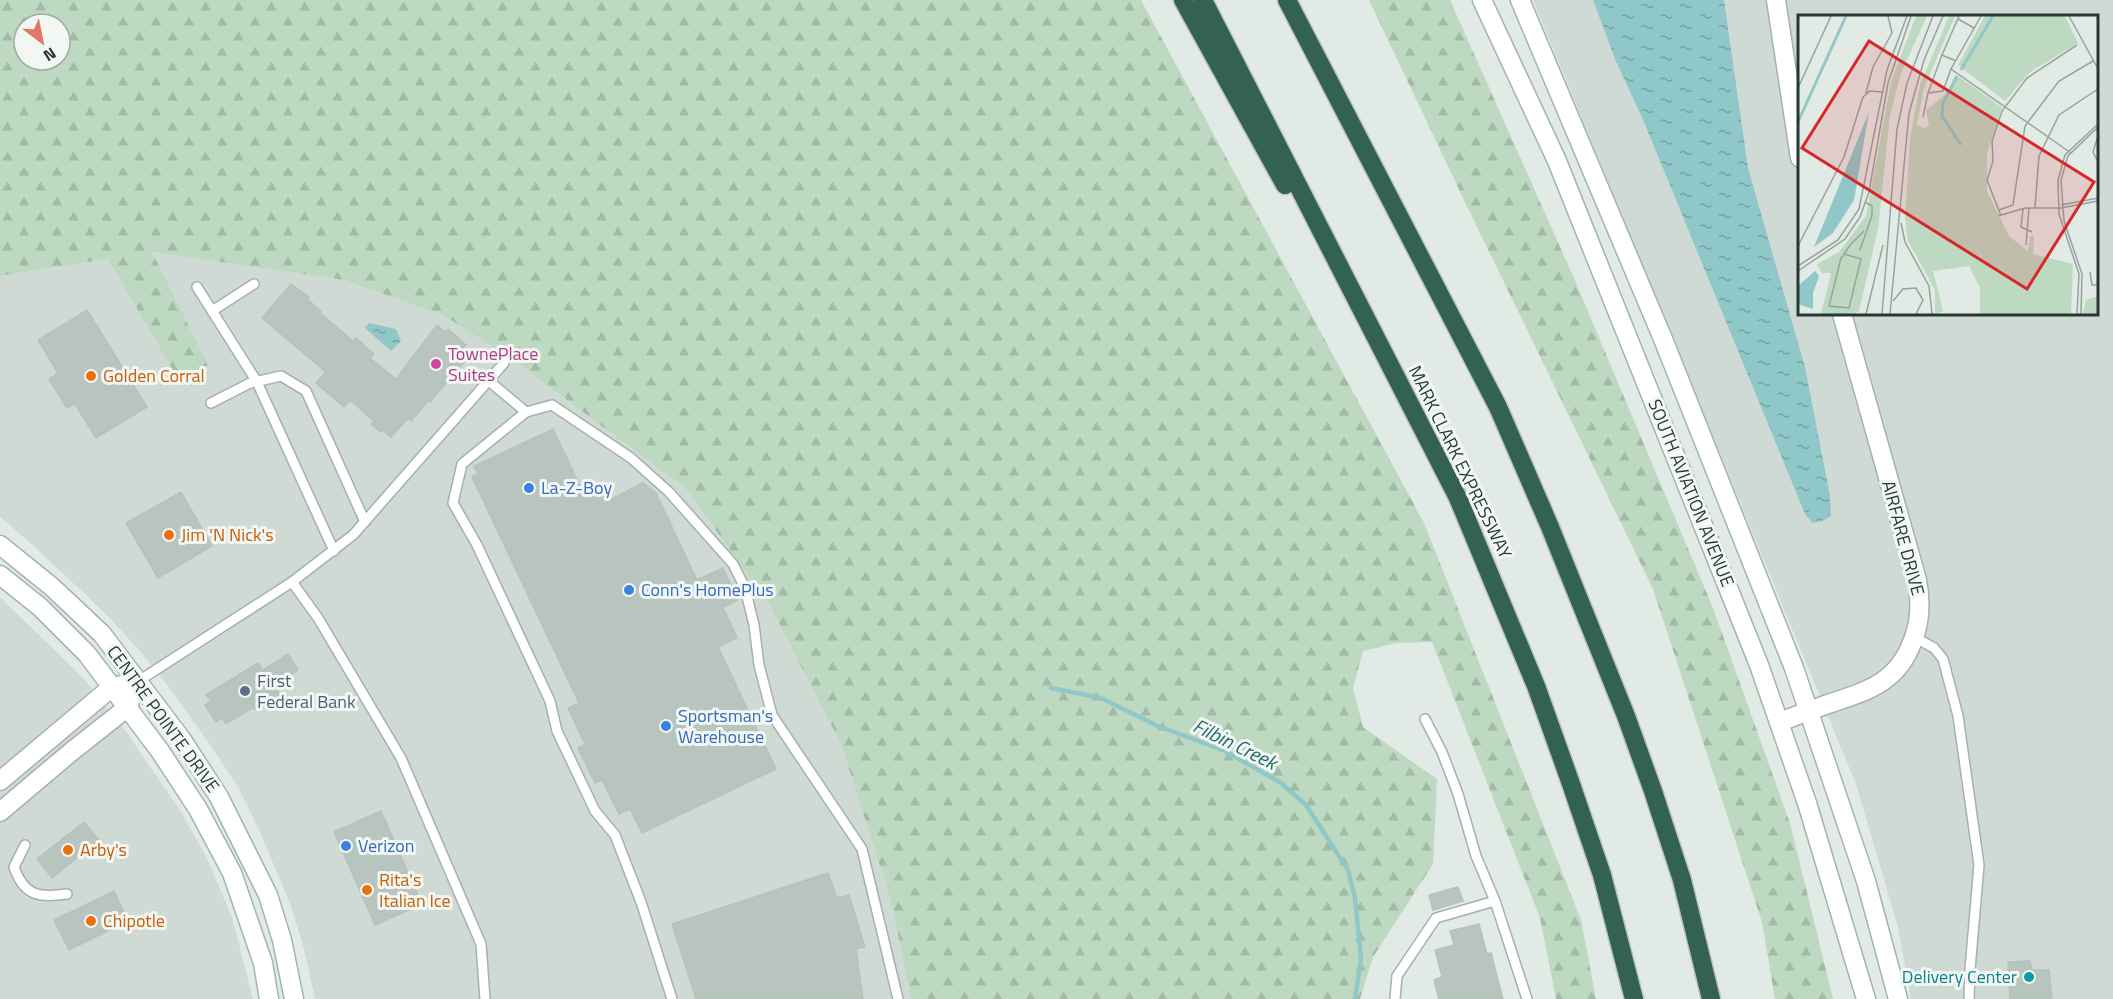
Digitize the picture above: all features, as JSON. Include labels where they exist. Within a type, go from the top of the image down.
[{"type":"highway","points":[[1183,0],[1250,124],[1428,438]]},
{"type":"highway","name":"MARK CLARK EXPRESSWAY","points":[[1203,0],[1458,498],[1536,686],[1602,875],[1634,999]]},
{"type":"highway","points":[[1287,0],[1498,407],[1593,632],[1653,791],[1682,880],[1711,999]]},
{"type":"highway","points":[[1295,0],[1368,156]]},
{"type":"street","name":"SOUTH AVIATION AVENUE","points":[[1482,0],[1557,161],[1738,612],[1811,814],[1866,999]]},
{"type":"street","name":"SOUTH AVIATION AVENUE","points":[[1520,0],[1663,339],[1809,710],[1866,881],[1898,999]]},
{"type":"street","points":[[1776,0],[1798,145]]},
{"type":"street","name":"AIRFARE DRIVE","points":[[1779,723],[1809,710],[1866,691],[1882,682],[1901,664],[1914,637],[1920,611],[1919,591],[1842,315]]},
{"type":"street","name":"CENTRE POINTE DRIVE","points":[[0,544],[52,587],[102,634],[182,740],[213,788],[268,895],[282,940],[294,999]]},
{"type":"street","name":"CENTRE POINTE DRIVE","points":[[0,575],[48,615],[87,654],[160,751],[198,809],[232,873],[263,963],[269,999]]},
{"type":"street","points":[[0,781],[112,687],[137,682]]},
{"type":"street","points":[[0,812],[128,707],[137,682]]},
{"type":"lane","points":[[212,311],[254,284]]},
{"type":"lane","points":[[197,287],[257,381],[334,550]]},
{"type":"lane","points":[[137,682],[292,582],[353,536],[504,363]]},
{"type":"lane","points":[[211,403],[250,383],[281,376],[306,391],[365,522]]},
{"type":"lane","points":[[489,381],[526,412]]},
{"type":"lane","points":[[672,999],[641,902],[615,836],[595,811],[587,795],[557,731],[550,701],[477,545],[453,502],[462,464],[526,412],[552,405],[631,458],[669,492],[733,564],[745,588],[752,616],[759,665],[772,715],[862,849],[898,999]]},
{"type":"lane","points":[[292,582],[318,618],[401,758],[481,944],[485,999]]},
{"type":"lane","points":[[1914,637],[1934,648],[1943,658],[1958,716],[1979,866],[1970,999]]},
{"type":"lane","points":[[1425,719],[1450,773],[1476,856],[1495,901],[1527,999]]},
{"type":"lane","points":[[26,845],[14,867],[17,876],[25,886],[33,893],[46,897],[67,894]]},
{"type":"lane","points":[[1395,999],[1397,976],[1436,918],[1495,901]]},
{"type":"shaded area","points":[[1533,0],[2113,0],[2113,999],[1911,999],[1898,927],[1856,784]]},
{"type":"shaded area","points":[[152,252],[344,280],[443,315],[516,362],[686,489],[770,606],[841,744],[892,904],[911,999],[315,999],[304,949],[291,906],[238,787],[169,687],[140,651],[103,611],[0,517],[0,276]]},
{"type":"shaded area","points":[[0,597],[84,679],[127,733],[181,812],[206,856],[232,917],[253,999],[0,999]]},
{"type":"green space","points":[[0,0],[1141,0],[1424,523],[1581,920],[1596,999],[1556,999],[1540,918],[1432,642],[1396,643],[1363,651],[1353,688],[1363,727],[1437,779],[1433,864],[1373,957],[1360,999],[911,999],[892,904],[841,744],[770,606],[686,489],[516,362],[443,315],[344,280],[152,252],[208,365],[180,382],[108,259],[0,276]]},
{"type":"green space","points":[[1369,0],[1450,0],[1573,276],[1713,608],[1790,823],[1833,999],[1775,999],[1762,922],[1653,589]]},
{"type":"water","points":[[1593,0],[1724,0],[1748,168],[1805,367],[1830,496],[1831,516],[1822,521],[1813,523],[1805,514],[1644,122],[1615,59]]},
{"type":"water","points":[[369,323],[396,329],[401,341],[391,351],[365,328]]},
{"type":"building","name":"TownePlace Suites","points":[[291,284],[309,297],[307,299],[321,311],[320,313],[353,341],[356,338],[374,354],[370,358],[396,379],[437,325],[445,332],[448,329],[466,345],[463,348],[471,354],[430,402],[428,401],[411,421],[408,418],[391,437],[382,430],[380,432],[371,424],[374,421],[350,400],[344,407],[316,383],[326,372],[262,318]]},
{"type":"building","name":"Golden Corral","points":[[87,310],[147,407],[96,438],[75,404],[67,408],[49,379],[58,373],[38,340]]},
{"type":"building","points":[[553,429],[583,492],[600,484],[608,501],[643,483],[656,493],[697,580],[723,568],[738,600],[723,607],[737,638],[718,647],[776,769],[642,833],[630,809],[619,814],[602,780],[595,783],[578,748],[585,744],[568,708],[579,703],[472,477],[478,474],[474,466]]},
{"type":"building","name":"Jim 'N Nick's","points":[[181,492],[212,546],[158,578],[126,523]]},
{"type":"building","points":[[288,654],[298,670],[274,685],[280,695],[226,724],[222,718],[216,722],[205,705],[211,701],[206,695],[258,663],[263,670]]},
{"type":"building","points":[[381,811],[422,904],[375,925],[334,832]]},
{"type":"building","name":"Arby's","points":[[84,822],[99,840],[52,878],[37,859]]},
{"type":"building","points":[[828,873],[837,898],[849,895],[865,947],[856,949],[863,999],[696,999],[672,924]]},
{"type":"building","points":[[1458,887],[1463,901],[1433,910],[1429,895]]},
{"type":"building","name":"Chipotle","points":[[114,891],[128,921],[69,950],[54,920]]},
{"type":"building","points":[[1479,924],[1487,954],[1491,953],[1503,999],[1439,999],[1434,980],[1442,977],[1435,950],[1454,945],[1450,931]]},
{"type":"building","name":"Delivery Center","points":[[2030,961],[2032,970],[2049,970],[2052,999],[2010,999],[2008,962]]},
{"type":"waterway","name":"Filbin Creek","points":[[1051,688],[1101,698],[1158,726],[1225,751],[1281,783],[1306,805],[1348,870],[1355,898],[1361,958],[1355,999]]},
{"type":"place","name":"TownePlace Suites","points":[[436,364]]},
{"type":"place","name":"Golden Corral","points":[[91,376]]},
{"type":"place","name":"La-Z-Boy","points":[[529,488]]},
{"type":"place","name":"Jim 'N Nick's","points":[[169,535]]},
{"type":"place","name":"Conn's HomePlus","points":[[629,590]]},
{"type":"place","name":"First Federal Bank","points":[[245,691]]},
{"type":"place","name":"Sportsman's Warehouse","points":[[666,726]]},
{"type":"place","name":"Verizon","points":[[346,846]]},
{"type":"place","name":"Arby's","points":[[68,850]]},
{"type":"place","name":"Rita's Italian Ice","points":[[367,890]]},
{"type":"place","name":"Chipotle","points":[[91,921]]},
{"type":"place","name":"Delivery Center","points":[[2029,977]]}]
